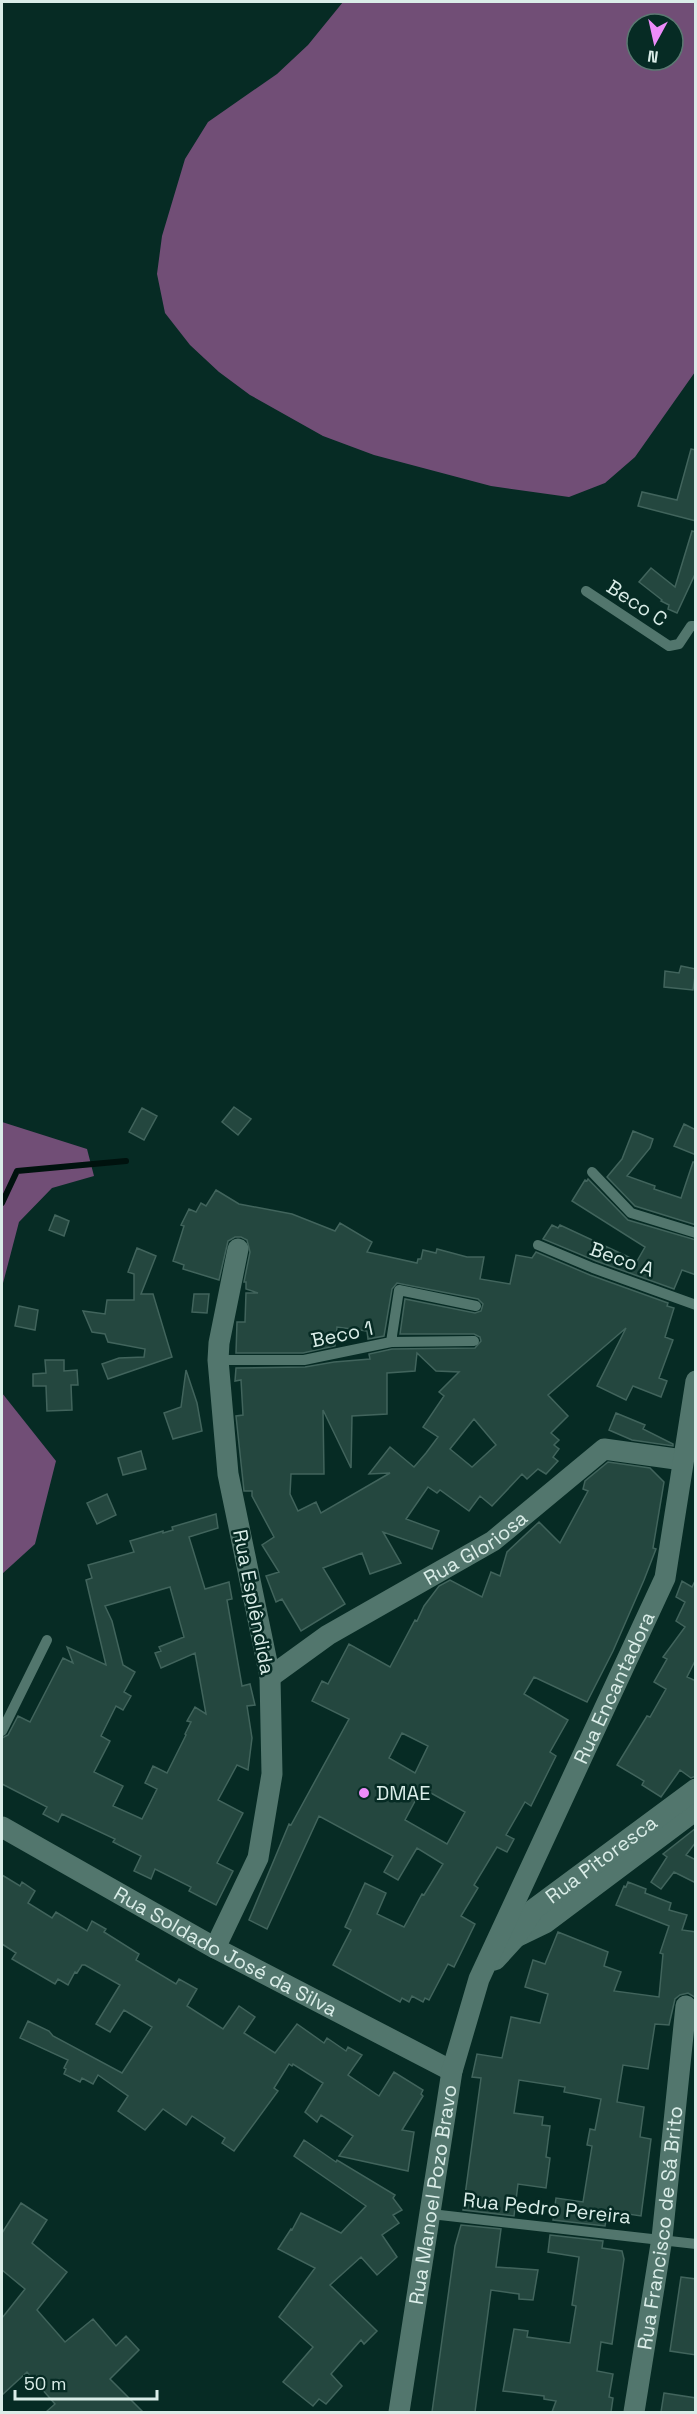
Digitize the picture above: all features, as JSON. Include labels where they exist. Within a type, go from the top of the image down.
[{"type":"street","name":"Rua Esplêndida","points":[[215,1948],[258,1858],[272,1774],[270,1677],[228,1473],[218,1360],[219,1343],[238,1249]]},
{"type":"street","name":"Rua Encantadora","points":[[479,1979],[664,1578],[696,1381]]},
{"type":"street","name":"Rua Gloriosa","points":[[270,1677],[328,1635],[493,1541],[604,1449],[683,1460]]},
{"type":"street","name":"Rua Pitoresca","points":[[479,1979],[516,1937],[534,1908],[696,1789]]},
{"type":"street","name":"Rua Pitoresca","points":[[516,1937],[545,1923],[696,1810]]},
{"type":"street","name":"Rua Soldado José da Silva","points":[[2,1827],[215,1948],[452,2071]]},
{"type":"street","name":"Rua Manoel Pozo Bravo","points":[[399,2412],[452,2071],[479,1979]]},
{"type":"street","name":"Rua Francisco de Sá Brito","points":[[634,2412],[662,2238],[686,2006]]},
{"type":"lane","name":"Beco C","points":[[586,591],[669,646],[679,644],[691,626],[696,626]]},
{"type":"lane","points":[[592,1172],[631,1212],[696,1233]]},
{"type":"lane","name":"Beco A","points":[[538,1245],[593,1268],[696,1305]]},
{"type":"lane","points":[[391,1342],[399,1290],[477,1306]]},
{"type":"lane","name":"Beco 1","points":[[218,1360],[304,1360],[391,1342],[474,1341]]},
{"type":"lane","points":[[2,1731],[47,1640]]},
{"type":"lane","name":"Rua Pedro Pereira","points":[[431,2214],[662,2238],[696,2244]]},
{"type":"shaded area","points":[[343,2],[695,2],[695,372],[635,457],[605,483],[569,497],[491,486],[374,455],[323,436],[250,395],[219,372],[190,345],[165,313],[157,274],[162,236],[185,159],[208,122],[277,74],[308,45]]},
{"type":"shaded area","points":[[2,1122],[87,1149],[94,1176],[52,1188],[19,1222],[2,1287]]},
{"type":"shaded area","points":[[2,1393],[56,1461],[35,1544],[2,1574]]},
{"type":"building","points":[[691,449],[696,450],[696,521],[638,506],[642,492],[677,500]]},
{"type":"building","points":[[692,531],[696,532],[696,572],[677,613],[668,609],[669,605],[639,582],[651,568],[675,587]]},
{"type":"building","points":[[681,966],[696,969],[693,990],[664,987],[665,971],[679,973]]},
{"type":"building","points":[[234,1107],[251,1119],[238,1135],[222,1122]]},
{"type":"building","points":[[142,1108],[157,1116],[144,1140],[129,1132]]},
{"type":"building","points":[[684,1124],[696,1130],[696,1155],[674,1146]]},
{"type":"building","points":[[633,1131],[653,1139],[650,1148],[627,1176],[655,1186],[654,1189],[681,1198],[693,1162],[696,1162],[696,1225],[635,1206],[607,1177],[622,1159]]},
{"type":"building","points":[[588,1179],[628,1220],[696,1240],[696,1275],[682,1270],[674,1289],[543,1239],[552,1225],[558,1228],[560,1225],[637,1261],[645,1247],[572,1201],[585,1180]]},
{"type":"building","points":[[216,1190],[239,1204],[292,1214],[335,1231],[340,1223],[372,1242],[367,1252],[417,1263],[418,1259],[421,1259],[423,1250],[436,1253],[437,1249],[467,1257],[484,1257],[480,1279],[510,1284],[516,1255],[532,1258],[536,1252],[590,1275],[668,1303],[667,1306],[674,1308],[665,1337],[673,1340],[659,1378],[667,1381],[661,1397],[633,1386],[626,1400],[597,1386],[626,1328],[548,1395],[568,1416],[551,1433],[559,1440],[554,1445],[559,1449],[553,1457],[558,1461],[546,1474],[538,1469],[527,1479],[522,1474],[492,1506],[480,1496],[469,1511],[440,1490],[437,1493],[428,1487],[406,1519],[439,1531],[432,1549],[383,1532],[401,1563],[370,1574],[362,1553],[323,1568],[345,1604],[301,1631],[282,1599],[276,1602],[266,1576],[279,1572],[262,1545],[274,1537],[252,1496],[252,1491],[244,1491],[236,1416],[243,1415],[241,1380],[235,1381],[236,1368],[305,1367],[370,1359],[369,1354],[392,1349],[475,1348],[481,1341],[480,1337],[474,1334],[400,1334],[405,1299],[475,1313],[481,1311],[483,1304],[478,1299],[397,1283],[392,1289],[384,1336],[368,1339],[367,1331],[337,1327],[335,1346],[303,1353],[236,1353],[237,1322],[245,1322],[246,1293],[258,1293],[246,1289],[246,1282],[244,1282],[250,1252],[247,1240],[235,1237],[228,1241],[219,1280],[183,1269],[184,1265],[173,1261],[184,1226],[181,1225],[189,1209],[196,1212],[201,1203],[206,1206]],"holes":[[[417,1353],[436,1371],[459,1372],[439,1392],[444,1396],[423,1427],[438,1437],[426,1453],[414,1467],[390,1447],[369,1474],[390,1473],[321,1513],[316,1502],[298,1511],[290,1494],[291,1474],[324,1474],[323,1410],[351,1468],[352,1416],[387,1414],[387,1373],[415,1371]],[[474,1419],[496,1445],[472,1467],[450,1449]]]},
{"type":"building","points":[[55,1215],[69,1221],[64,1236],[49,1230]]},
{"type":"building","points":[[137,1248],[156,1256],[141,1294],[153,1294],[172,1357],[108,1379],[102,1364],[119,1358],[144,1357],[145,1349],[108,1342],[105,1334],[92,1332],[83,1311],[105,1314],[107,1300],[134,1300],[134,1274],[128,1272]]},
{"type":"building","points":[[194,1294],[209,1294],[207,1313],[192,1312]]},
{"type":"building","points":[[19,1306],[38,1310],[35,1330],[15,1326]]},
{"type":"building","points":[[45,1360],[64,1360],[64,1371],[77,1370],[78,1385],[71,1385],[72,1410],[47,1411],[46,1386],[33,1386],[33,1374],[46,1373]]},
{"type":"building","points":[[186,1370],[197,1403],[202,1431],[173,1439],[164,1413],[181,1407]]},
{"type":"building","points":[[616,1413],[645,1425],[643,1429],[673,1446],[632,1440],[609,1430]]},
{"type":"building","points":[[141,1451],[146,1469],[123,1475],[118,1458]]},
{"type":"building","points":[[608,1462],[650,1468],[664,1482],[653,1548],[656,1549],[613,1651],[587,1702],[534,1677],[524,1694],[568,1720],[550,1752],[556,1756],[531,1806],[525,1802],[506,1835],[514,1839],[507,1852],[497,1847],[474,1885],[478,1888],[461,1916],[475,1924],[454,1967],[448,1964],[429,2000],[425,1998],[423,2002],[412,1996],[409,2002],[402,1998],[400,2002],[333,1965],[351,1930],[345,1927],[365,1883],[386,1893],[377,1914],[404,1927],[422,1894],[424,1895],[443,1864],[417,1848],[398,1880],[384,1872],[393,1856],[319,1816],[267,1929],[249,1920],[289,1824],[291,1825],[349,1719],[312,1701],[322,1681],[328,1684],[349,1644],[390,1667],[415,1620],[417,1621],[424,1606],[439,1586],[450,1580],[482,1597],[491,1572],[500,1576],[507,1552],[539,1522],[560,1543],[588,1491],[583,1489],[585,1481]],"holes":[[[402,1733],[428,1746],[415,1773],[389,1758]],[[422,1788],[465,1812],[447,1844],[405,1820]]]},
{"type":"building","points":[[107,1494],[116,1515],[97,1524],[87,1503]]},
{"type":"building","points":[[216,1514],[218,1528],[189,1537],[205,1589],[229,1582],[232,1599],[227,1600],[242,1686],[250,1684],[255,1705],[247,1706],[252,1738],[248,1770],[237,1765],[218,1800],[243,1813],[217,1863],[233,1871],[216,1905],[189,1891],[191,1887],[155,1869],[151,1879],[134,1871],[141,1856],[113,1842],[115,1839],[62,1814],[58,1822],[43,1814],[47,1807],[2,1784],[2,1738],[8,1735],[18,1716],[30,1722],[63,1658],[73,1663],[67,1647],[106,1665],[86,1580],[92,1578],[88,1565],[134,1552],[130,1541],[173,1530],[172,1527]],"holes":[[[170,1587],[184,1637],[159,1647],[161,1651],[155,1653],[161,1668],[195,1653],[206,1714],[195,1707],[187,1721],[191,1722],[186,1735],[167,1773],[153,1766],[145,1783],[157,1789],[142,1819],[113,1806],[123,1786],[94,1772],[110,1741],[101,1736],[116,1706],[123,1710],[131,1696],[124,1692],[135,1672],[123,1665],[112,1621],[105,1606]]]},
{"type":"building","points":[[696,1579],[696,1659],[687,1677],[696,1681],[696,1776],[691,1778],[680,1770],[661,1797],[642,1785],[644,1781],[617,1765],[666,1689],[654,1682],[667,1659],[663,1657],[685,1627],[676,1621],[685,1602],[676,1597],[682,1581],[692,1587]]},
{"type":"building","points":[[696,1828],[696,1842],[686,1855],[696,1860],[696,1883],[674,1872],[661,1889],[651,1882],[667,1857],[663,1854]]},
{"type":"building","points":[[2,1875],[20,1886],[22,1882],[35,1891],[28,1903],[52,1918],[56,1912],[87,1931],[92,1921],[106,1929],[104,1932],[139,1954],[136,1960],[176,1984],[179,1979],[197,1989],[187,2006],[223,2029],[239,2006],[255,2017],[244,2033],[275,2053],[297,2024],[324,2043],[327,2038],[346,2051],[348,2047],[362,2055],[348,2075],[379,2096],[394,2072],[423,2090],[421,2094],[423,2096],[402,2130],[414,2132],[408,2171],[339,2156],[353,2136],[321,2115],[317,2122],[305,2112],[323,2083],[293,2064],[292,2066],[289,2064],[274,2088],[278,2091],[234,2151],[222,2143],[225,2138],[192,2116],[186,2125],[163,2109],[145,2130],[118,2111],[128,2096],[98,2075],[93,2084],[82,2078],[80,2082],[64,2074],[68,2060],[20,2038],[28,2021],[122,2073],[152,2027],[124,2010],[110,2032],[96,2024],[120,1985],[85,1965],[82,1965],[77,1973],[75,1972],[68,1985],[58,1979],[55,1984],[12,1959],[16,1953],[2,1944]]},
{"type":"building","points":[[628,1882],[646,1889],[645,1893],[671,1903],[669,1910],[687,1915],[682,1930],[696,1932],[696,1998],[688,1993],[680,1995],[675,1999],[669,2025],[655,2024],[648,2069],[623,2065],[617,2102],[644,2107],[640,2137],[651,2139],[641,2216],[608,2211],[605,2226],[553,2220],[556,2198],[583,2202],[592,2146],[587,2145],[590,2129],[595,2130],[601,2099],[564,2092],[565,2087],[519,2080],[514,2113],[543,2117],[542,2125],[550,2126],[546,2157],[550,2158],[546,2188],[518,2184],[514,2216],[463,2210],[481,2078],[472,2077],[477,2054],[502,2058],[511,2017],[540,2023],[548,1994],[525,1987],[533,1960],[545,1964],[558,1932],[608,1952],[604,1966],[621,1972],[614,1991],[659,1997],[663,1954],[660,1953],[669,1926],[616,1905]]},
{"type":"building","points":[[304,2140],[336,2162],[337,2160],[395,2195],[393,2198],[402,2210],[393,2215],[399,2223],[382,2235],[397,2257],[377,2275],[361,2257],[330,2285],[377,2331],[364,2344],[361,2340],[331,2374],[342,2386],[326,2404],[319,2399],[313,2406],[283,2382],[313,2347],[279,2317],[315,2268],[278,2249],[301,2213],[341,2233],[366,2206],[294,2156]]},
{"type":"building","points":[[21,2203],[47,2220],[32,2243],[67,2272],[37,2310],[65,2342],[93,2319],[116,2346],[126,2336],[139,2350],[110,2379],[143,2412],[46,2412],[55,2404],[27,2372],[2,2395],[2,2318],[25,2289],[2,2270],[2,2233]]},
{"type":"building","points":[[461,2225],[501,2229],[496,2267],[538,2270],[533,2300],[519,2299],[519,2294],[491,2290],[475,2412],[432,2412],[455,2246]]},
{"type":"building","points":[[550,2235],[603,2241],[602,2248],[622,2251],[624,2259],[612,2344],[601,2342],[597,2371],[613,2374],[609,2397],[613,2398],[611,2412],[552,2412],[556,2401],[544,2399],[544,2396],[503,2391],[514,2329],[528,2331],[527,2337],[570,2343],[576,2306],[572,2305],[579,2257],[548,2252]]},
{"type":"building","points":[[681,2277],[696,2279],[696,2355],[670,2351]]},
{"type":"building","points":[[664,2393],[696,2398],[696,2412],[661,2412]]},
{"type":"waterway","points":[[2,1203],[17,1171],[126,1161]]},
{"type":"place","name":"DMAE","points":[[364,1793]]}]
